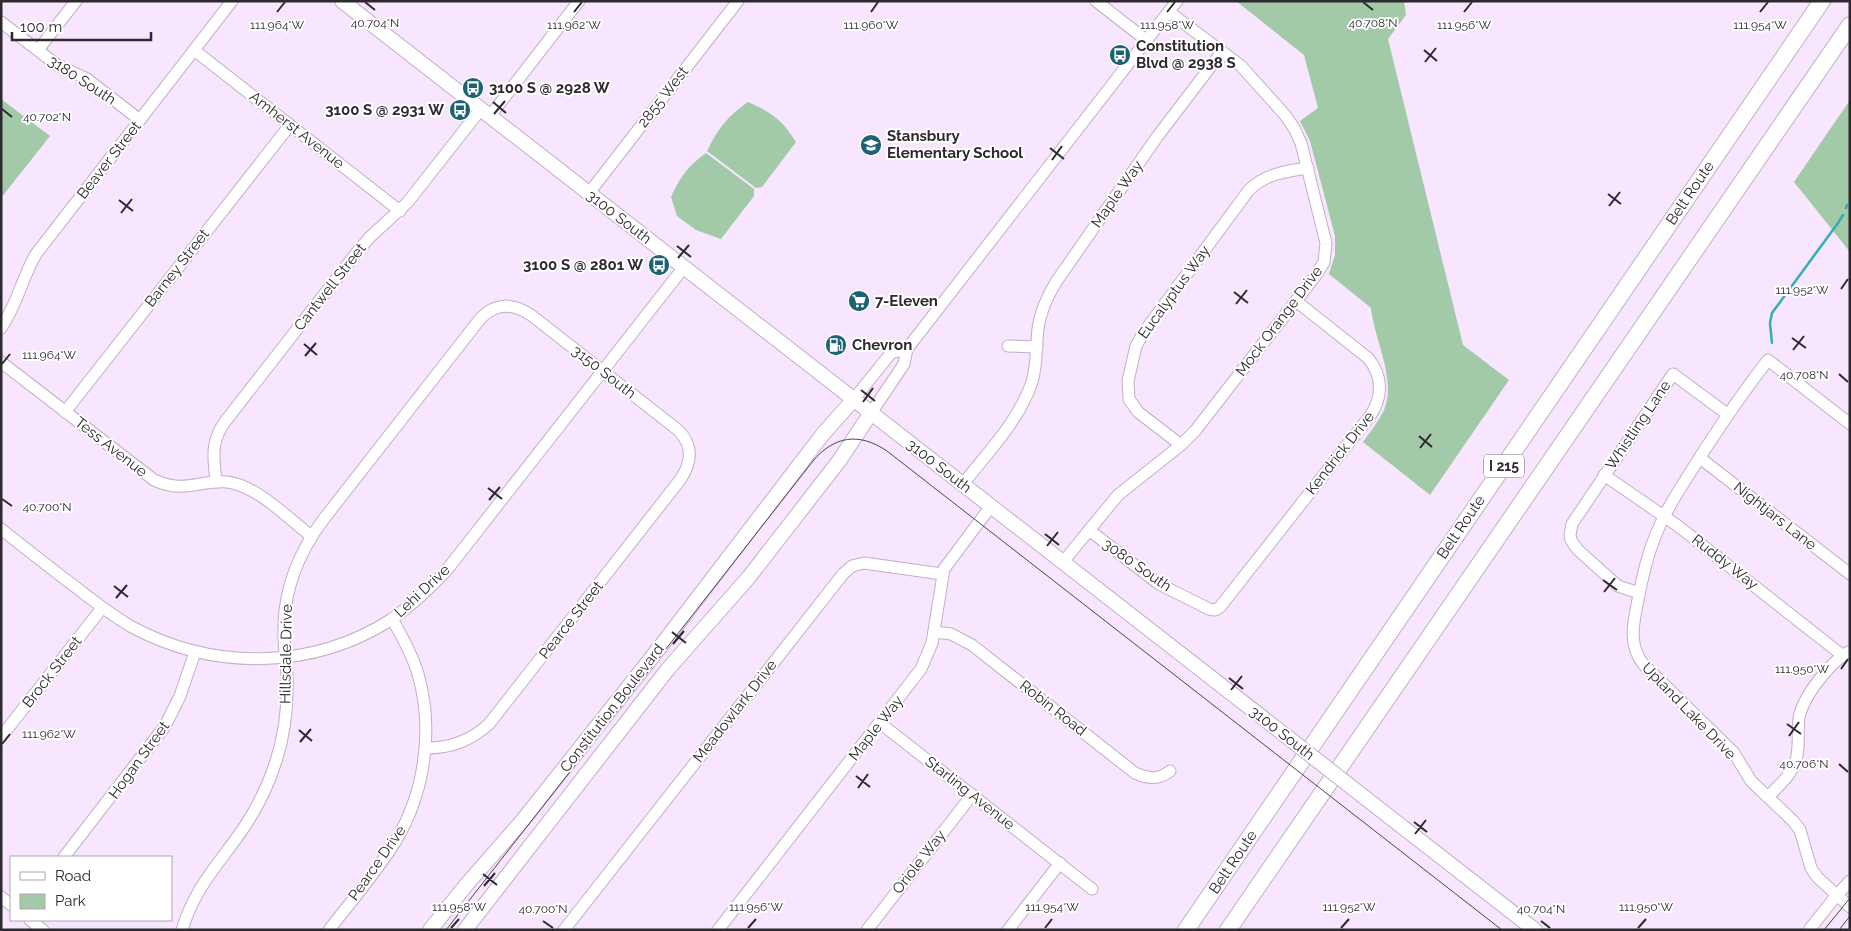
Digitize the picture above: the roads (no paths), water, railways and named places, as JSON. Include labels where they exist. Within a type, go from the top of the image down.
[{"type":"highway","name":"Belt Route","points":[[1186,930],[1822,1]]},
{"type":"highway","name":"I 215","points":[[1228,930],[1850,25]]},
{"type":"main road","name":"3100 South","points":[[342,1],[1535,930]]},
{"type":"main road","name":"Constitution Boulevard","points":[[430,930],[466,884],[523,820],[660,647],[823,434],[854,399]]},
{"type":"main road","name":"Constitution Boulevard","points":[[465,930],[668,669],[749,577],[839,461],[871,413]]},
{"type":"street","points":[[38,50],[76,1]]},
{"type":"street","name":"Beaver Street","points":[[1,328],[12,309],[24,276],[36,254],[232,1]]},
{"type":"street","name":"Cantwell Street","points":[[216,482],[213,446],[219,430],[364,244],[414,196],[580,1]]},
{"type":"street","name":"2855 West","points":[[589,193],[738,1]]},
{"type":"street","points":[[1096,1],[1146,40]]},
{"type":"street","name":"Constitution Boulevard","points":[[871,413],[904,364],[907,349],[1177,1]]},
{"type":"street","name":"Mock Orange Drive","points":[[1063,562],[1118,495],[1181,445],[1195,431],[1320,269],[1326,249],[1325,238],[1301,143],[1290,121],[1241,66],[1221,53],[1169,12]]},
{"type":"street","name":"3180 South","points":[[1,22],[62,68],[87,79],[140,120]]},
{"type":"street","name":"Amherst Avenue","points":[[194,50],[400,211]]},
{"type":"street","name":"Maple Way","points":[[963,484],[1019,411],[1032,380],[1042,311],[1056,282],[1162,130],[1221,53]]},
{"type":"street","name":"Barney Street","points":[[65,412],[290,124]]},
{"type":"street","name":"Eucalyptus Way","points":[[1181,445],[1138,412],[1129,399],[1127,385],[1136,346],[1144,332],[1249,190],[1266,177],[1308,168]]},
{"type":"street","name":"Lehi Drive","points":[[2,530],[102,608],[145,634],[176,647],[230,658],[286,657],[336,646],[392,619],[422,595],[446,571],[684,267]]},
{"type":"street","name":"Kendrick Drive","points":[[1214,610],[1220,607],[1340,454],[1372,412],[1378,400],[1379,378],[1368,358],[1296,301]]},
{"type":"street","name":"3150 South","points":[[500,306],[524,310],[678,430],[688,442],[690,457]]},
{"type":"street","name":"Hillsdale Drive","points":[[182,930],[194,898],[202,884],[245,826],[270,779],[284,725],[287,691],[284,625],[287,596],[296,566],[311,536],[476,324],[489,310],[500,306]]},
{"type":"street","points":[[1008,346],[1037,348]]},
{"type":"street","name":"Constitution Boulevard","points":[[854,399],[891,353],[907,349]]},
{"type":"street","name":"Upland Lake Drive","points":[[1850,424],[1768,360],[1728,414],[1679,490],[1665,516],[1652,545],[1639,593],[1632,634],[1639,659],[1653,676],[1734,753],[1751,781],[1786,813],[1800,830],[1810,868],[1850,908]]},
{"type":"street","name":"Tess Avenue","points":[[1,362],[154,480],[169,486],[184,487],[227,482],[248,488],[311,536]]},
{"type":"street","name":"Whistling Lane","points":[[1639,593],[1614,584],[1577,549],[1570,535],[1574,520],[1673,374],[1728,414]]},
{"type":"street","name":"Pearce Street","points":[[426,748],[445,747],[462,742],[489,724],[680,480],[687,469],[690,457]]},
{"type":"street","name":"Nightjars Lane","points":[[1700,458],[1850,574]]},
{"type":"street","name":"Ruddy Way","points":[[1604,475],[1665,516],[1846,653]]},
{"type":"street","name":"Maple Way","points":[[718,930],[921,669],[929,652],[934,632],[942,574],[950,560],[991,506]]},
{"type":"street","name":"3080 South","points":[[1089,530],[1159,584],[1206,608],[1214,610]]},
{"type":"street","name":"Meadowlark Drive","points":[[564,930],[847,570],[858,564],[871,563],[942,574]]},
{"type":"street","name":"Brock Street","points":[[1,737],[102,608]]},
{"type":"street","name":"Pearce Drive","points":[[329,930],[383,860],[402,829],[414,804],[424,766],[426,748],[424,712],[418,675],[405,642],[392,619]]},
{"type":"street","name":"Robin Road","points":[[934,632],[951,634],[972,645],[1135,773],[1143,777],[1154,778],[1161,777],[1170,771]]},
{"type":"street","name":"Hogan Street","points":[[65,856],[165,726],[180,696],[195,652]]},
{"type":"street","points":[[1768,797],[1787,776],[1796,760],[1799,717],[1806,700],[1823,676],[1846,653]]},
{"type":"street","name":"Starling Avenue","points":[[880,723],[1092,889]]},
{"type":"street","name":"Oriole Way","points":[[867,930],[972,795]]},
{"type":"street","points":[[1008,930],[1060,863]]},
{"type":"street","points":[[1809,930],[1850,881]]},
{"type":"street","points":[[31,921],[43,930]]},
{"type":"waterway","points":[[1772,343],[1770,323],[1772,313],[1843,215]]},
{"type":"tram line","points":[[446,930],[813,461],[829,446],[838,442],[857,439],[867,441],[887,451],[1502,930]]},
{"type":"tram line","points":[[1824,930],[1850,898]]},
{"type":"tram line","points":[[1839,930],[1850,916]]},
{"type":"place","name":"Constitution Blvd @ 2938 S","points":[[1120,55]]},
{"type":"place","name":"3100 S @ 2928 W","points":[[473,88]]},
{"type":"place","name":"3100 S @ 2931 W","points":[[460,110]]},
{"type":"place","name":"Stansbury Elementary School","points":[[871,145]]},
{"type":"place","name":"3100 S @ 2801 W","points":[[659,265]]},
{"type":"place","name":"7-Eleven","points":[[859,301]]},
{"type":"place","name":"Chevron","points":[[836,345]]}]
